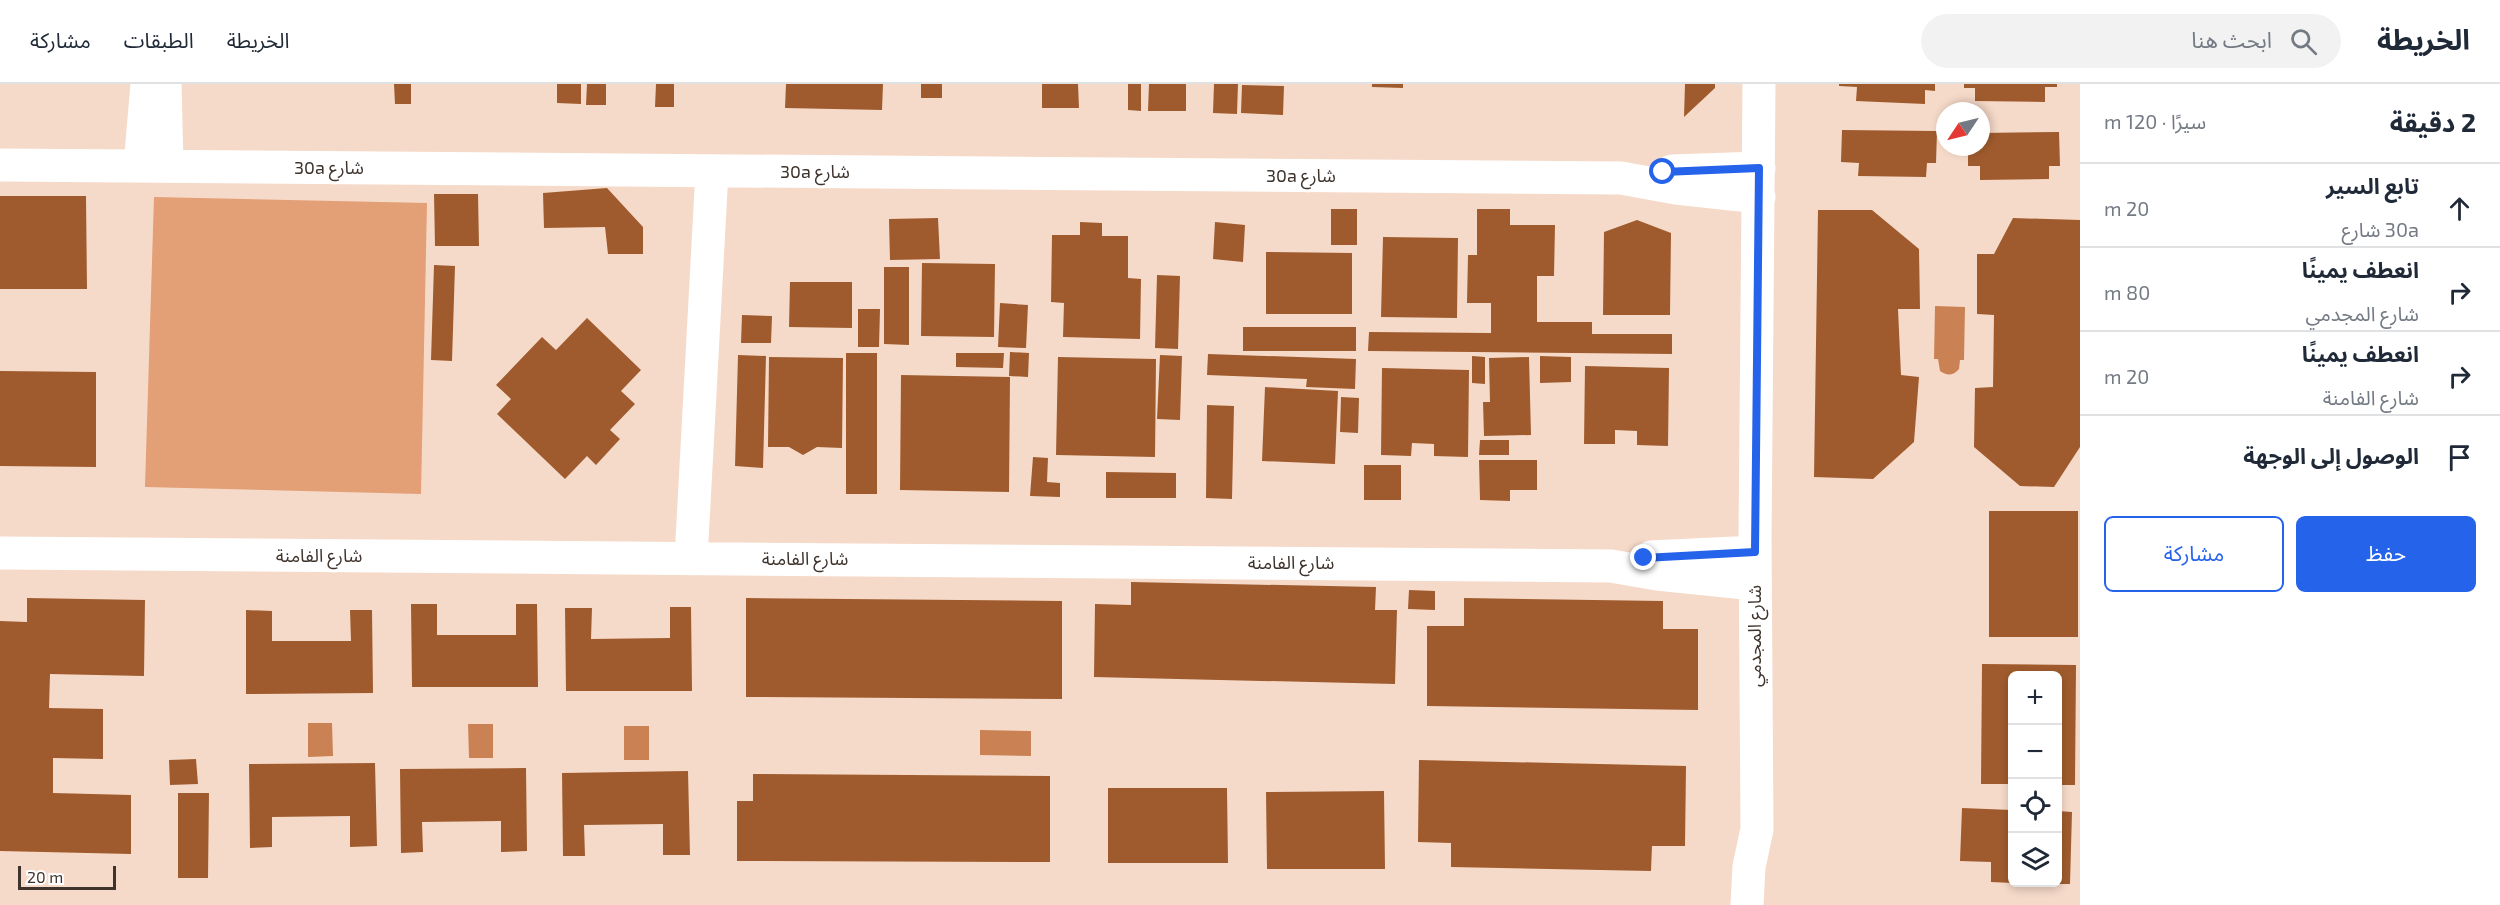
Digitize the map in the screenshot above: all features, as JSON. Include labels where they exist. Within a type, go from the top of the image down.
[{"type":"street","points":[[147,84],[154,166]]},
{"type":"street","points":[[154,166],[165,84]]},
{"type":"street","name":"شارع المجدمي","points":[[1747,905],[1749,867],[1756,829],[1755,552],[1759,84]]},
{"type":"street","name":"30a شارع","points":[[0,165],[1629,179],[1676,188],[1759,183]]},
{"type":"street","points":[[691,559],[712,171]]},
{"type":"street","name":"شارع الفامنة","points":[[1611,566],[1644,558],[1755,552]]},
{"type":"street","name":"شارع الفامنة","points":[[0,553],[1611,566],[1657,574],[1755,584]]},
{"type":"street","name":"شارع المجدمي","points":[[1756,829],[1764,862],[1768,905]]},
{"type":"shaded area","points":[[154,197],[427,203],[421,494],[145,487]]},
{"type":"shaded area","points":[[1935,306],[1965,307],[1964,360],[1960,360],[1959,369],[1952,374],[1940,371],[1938,359],[1934,359]]},
{"type":"shaded area","points":[[308,723],[332,723],[333,756],[308,757]]},
{"type":"shaded area","points":[[468,724],[493,724],[493,758],[469,758]]},
{"type":"shaded area","points":[[624,726],[649,726],[649,760],[624,760]]},
{"type":"shaded area","points":[[980,730],[1031,731],[1031,756],[980,755]]},
{"type":"building","points":[[394,84],[411,84],[411,104],[395,104]]},
{"type":"building","points":[[557,84],[581,84],[581,104],[557,103]]},
{"type":"building","points":[[587,84],[606,84],[606,105],[586,105]]},
{"type":"building","points":[[656,84],[674,84],[674,107],[655,107]]},
{"type":"building","points":[[786,84],[883,84],[882,110],[785,108]]},
{"type":"building","points":[[921,84],[942,84],[942,98],[921,98]]},
{"type":"building","points":[[1042,84],[1078,84],[1079,108],[1042,108]]},
{"type":"building","points":[[1128,84],[1141,84],[1141,111],[1128,110]]},
{"type":"building","points":[[1149,84],[1186,84],[1186,111],[1148,111]]},
{"type":"building","points":[[1214,84],[1238,84],[1237,114],[1213,113]]},
{"type":"building","points":[[1372,84],[1403,84],[1403,88],[1372,87]]},
{"type":"building","points":[[1685,84],[1715,84],[1715,88],[1684,117]]},
{"type":"building","points":[[1839,84],[1935,84],[1935,91],[1925,90],[1925,104],[1856,101],[1857,87],[1839,86]]},
{"type":"building","points":[[1964,84],[2057,84],[2057,87],[2045,87],[2045,102],[1975,101],[1975,88],[1964,88]]},
{"type":"building","points":[[1242,85],[1284,86],[1283,115],[1241,113]]},
{"type":"building","points":[[1842,130],[1936,131],[1936,163],[1927,163],[1926,177],[1858,176],[1859,163],[1841,162]]},
{"type":"building","points":[[2059,132],[2060,166],[2049,166],[2049,179],[1980,180],[1980,166],[1968,166],[1968,156],[1990,156],[1990,133]]},
{"type":"building","points":[[607,188],[643,227],[643,254],[608,254],[605,227],[544,228],[543,193]]},
{"type":"building","points":[[434,194],[478,194],[479,246],[435,246]]},
{"type":"building","points":[[0,196],[86,196],[87,289],[0,289]]},
{"type":"building","points":[[1331,209],[1357,209],[1357,245],[1331,245]]},
{"type":"building","points":[[1477,209],[1510,209],[1510,225],[1555,225],[1554,276],[1537,276],[1537,322],[1592,322],[1592,334],[1672,334],[1672,354],[1368,351],[1369,332],[1491,333],[1491,303],[1467,303],[1468,255],[1477,255]]},
{"type":"building","points":[[1818,210],[1872,210],[1919,249],[1920,309],[1898,309],[1901,375],[1919,377],[1914,442],[1873,479],[1814,477]]},
{"type":"building","points":[[938,218],[940,259],[890,260],[889,219]]},
{"type":"building","points":[[2013,218],[2080,220],[2080,447],[2054,487],[2020,486],[1974,447],[1975,388],[1993,387],[1994,315],[1977,314],[1977,254],[1994,254]]},
{"type":"building","points":[[1637,220],[1671,233],[1670,315],[1603,315],[1604,232]]},
{"type":"building","points":[[1080,222],[1102,223],[1102,236],[1128,236],[1128,278],[1141,279],[1140,339],[1063,337],[1064,303],[1051,302],[1052,235],[1080,235]]},
{"type":"building","points":[[1215,222],[1245,225],[1243,262],[1213,259]]},
{"type":"building","points":[[1383,237],[1458,238],[1457,318],[1381,317]]},
{"type":"building","points":[[1266,252],[1352,253],[1352,314],[1266,314]]},
{"type":"building","points":[[922,263],[995,264],[994,337],[921,336]]},
{"type":"building","points":[[434,265],[455,266],[452,361],[431,360]]},
{"type":"building","points":[[884,267],[909,267],[909,345],[884,344]]},
{"type":"building","points":[[1157,275],[1180,276],[1178,349],[1155,348]]},
{"type":"building","points":[[790,282],[852,282],[852,328],[789,327]]},
{"type":"building","points":[[1000,303],[1028,305],[1026,348],[998,347]]},
{"type":"building","points":[[858,309],[880,309],[879,347],[858,347]]},
{"type":"building","points":[[742,315],[772,316],[771,343],[741,343]]},
{"type":"building","points":[[587,318],[641,370],[621,391],[635,404],[610,430],[620,439],[596,465],[587,456],[565,479],[497,414],[511,399],[496,385],[542,337],[556,350]]},
{"type":"building","points":[[1243,327],[1356,327],[1356,351],[1243,351]]},
{"type":"building","points":[[1010,352],[1029,353],[1028,377],[1009,376]]},
{"type":"building","points":[[846,353],[877,353],[877,494],[846,494]]},
{"type":"building","points":[[956,353],[1004,353],[1003,368],[956,367]]},
{"type":"building","points":[[1208,354],[1356,359],[1355,389],[1306,387],[1307,379],[1207,375]]},
{"type":"building","points":[[738,355],[766,356],[763,468],[735,466]]},
{"type":"building","points":[[1160,355],[1182,356],[1180,420],[1157,419]]},
{"type":"building","points":[[1472,356],[1485,357],[1485,384],[1472,383]]},
{"type":"building","points":[[1540,356],[1571,357],[1571,382],[1540,383]]},
{"type":"building","points":[[769,357],[843,358],[842,448],[817,447],[803,455],[789,447],[768,447]]},
{"type":"building","points":[[1058,357],[1156,359],[1155,457],[1056,455]]},
{"type":"building","points":[[1529,357],[1531,435],[1484,436],[1483,402],[1490,402],[1489,358]]},
{"type":"building","points":[[1585,366],[1669,368],[1668,446],[1637,445],[1637,431],[1615,430],[1615,444],[1584,444]]},
{"type":"building","points":[[1382,368],[1469,370],[1468,457],[1434,456],[1434,444],[1412,443],[1411,456],[1381,455]]},
{"type":"building","points":[[0,371],[96,372],[96,467],[0,466]]},
{"type":"building","points":[[901,375],[1010,377],[1009,492],[900,490]]},
{"type":"building","points":[[1265,387],[1338,391],[1335,464],[1262,461]]},
{"type":"building","points":[[1341,397],[1359,398],[1358,433],[1340,432]]},
{"type":"building","points":[[1207,405],[1234,406],[1232,499],[1206,498]]},
{"type":"building","points":[[1480,440],[1509,440],[1509,455],[1479,455]]},
{"type":"building","points":[[1033,457],[1048,458],[1047,482],[1060,483],[1060,497],[1030,496]]},
{"type":"building","points":[[1479,460],[1537,460],[1537,490],[1510,490],[1510,501],[1480,500]]},
{"type":"building","points":[[1364,465],[1401,465],[1401,500],[1364,500]]},
{"type":"building","points":[[1106,472],[1176,473],[1176,498],[1106,498]]},
{"type":"building","points":[[1989,511],[2078,511],[2078,637],[1989,637]]},
{"type":"building","points":[[1131,582],[1376,587],[1375,610],[1397,610],[1395,684],[1094,677],[1095,604],[1131,605]]},
{"type":"building","points":[[1409,590],[1435,591],[1435,610],[1408,609]]},
{"type":"building","points":[[27,598],[145,600],[144,676],[50,674],[49,708],[103,709],[103,759],[53,758],[53,793],[131,795],[131,854],[0,851],[0,621],[27,622]]},
{"type":"building","points":[[746,598],[1062,601],[1062,699],[746,697]]},
{"type":"building","points":[[1464,598],[1663,601],[1663,629],[1698,629],[1698,710],[1427,706],[1427,626],[1464,626]]},
{"type":"building","points":[[411,604],[437,604],[437,635],[516,635],[516,604],[537,604],[538,687],[412,687]]},
{"type":"building","points":[[670,607],[691,607],[692,691],[566,691],[565,608],[592,608],[591,639],[670,638]]},
{"type":"building","points":[[246,610],[272,611],[272,641],[351,641],[350,610],[372,610],[373,693],[246,694]]},
{"type":"building","points":[[1982,664],[2076,665],[2075,785],[2062,785],[2062,671],[2008,671],[2008,784],[1981,784]]},
{"type":"building","points":[[196,759],[198,784],[170,785],[169,760]]},
{"type":"building","points":[[1419,760],[1686,766],[1685,846],[1652,846],[1651,871],[1451,867],[1451,843],[1418,842]]},
{"type":"building","points":[[375,763],[377,846],[350,847],[350,816],[272,817],[272,847],[250,848],[249,764]]},
{"type":"building","points":[[526,768],[527,851],[501,852],[501,821],[422,822],[423,852],[401,853],[400,769]]},
{"type":"building","points":[[688,771],[690,855],[663,855],[663,824],[584,825],[585,856],[563,856],[562,773]]},
{"type":"building","points":[[753,774],[1050,776],[1050,862],[737,861],[737,801],[753,801]]},
{"type":"building","points":[[1108,788],[1227,788],[1228,863],[1108,863]]},
{"type":"building","points":[[1384,791],[1385,869],[1267,869],[1266,792]]},
{"type":"building","points":[[178,793],[209,793],[208,878],[178,878]]},
{"type":"building","points":[[1962,808],[2008,810],[2008,883],[1991,882],[1991,862],[1960,861]]},
{"type":"building","points":[[2062,811],[2072,812],[2070,884],[2062,884]]},
{"type":"route","points":[[1644,558],[1755,552],[1759,168],[1663,172]]}]
